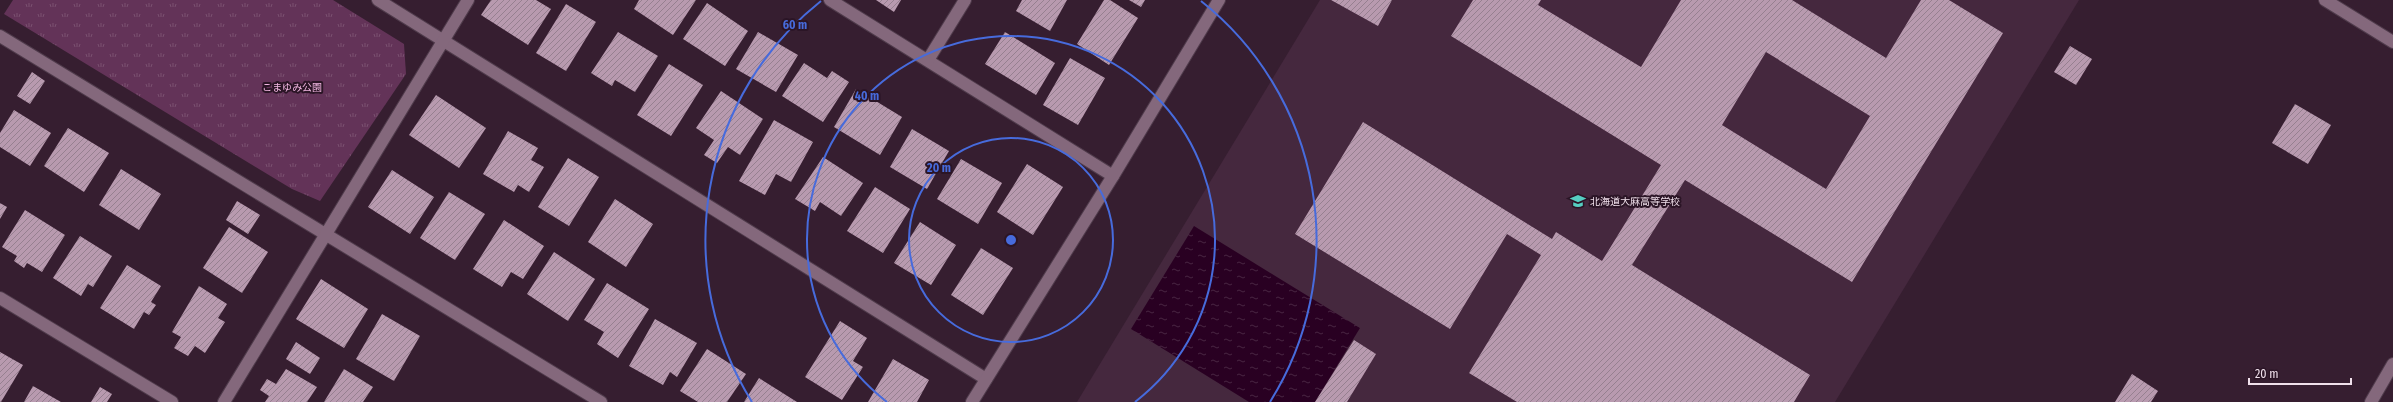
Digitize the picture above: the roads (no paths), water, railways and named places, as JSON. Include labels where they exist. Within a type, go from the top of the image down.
[{"type":"street","points":[[378,0],[986,379]]},
{"type":"street","points":[[224,402],[468,0]]},
{"type":"street","points":[[830,0],[1114,176]]},
{"type":"street","points":[[928,60],[965,0]]},
{"type":"street","points":[[972,402],[1114,176],[1219,0]]},
{"type":"street","points":[[2325,0],[2393,42]]},
{"type":"street","points":[[0,36],[326,233],[601,402]]},
{"type":"street","points":[[0,298],[172,402]]},
{"type":"street","points":[[2371,402],[2393,364]]},
{"type":"water","points":[[1194,226],[1360,328],[1315,402],[1249,402],[1131,329]]},
{"type":"place","name":"北海道大麻高等学校","points":[[1578,201]]},
{"type":"park label","name":"こまゆみ公園","points":[[292,87]]}]
